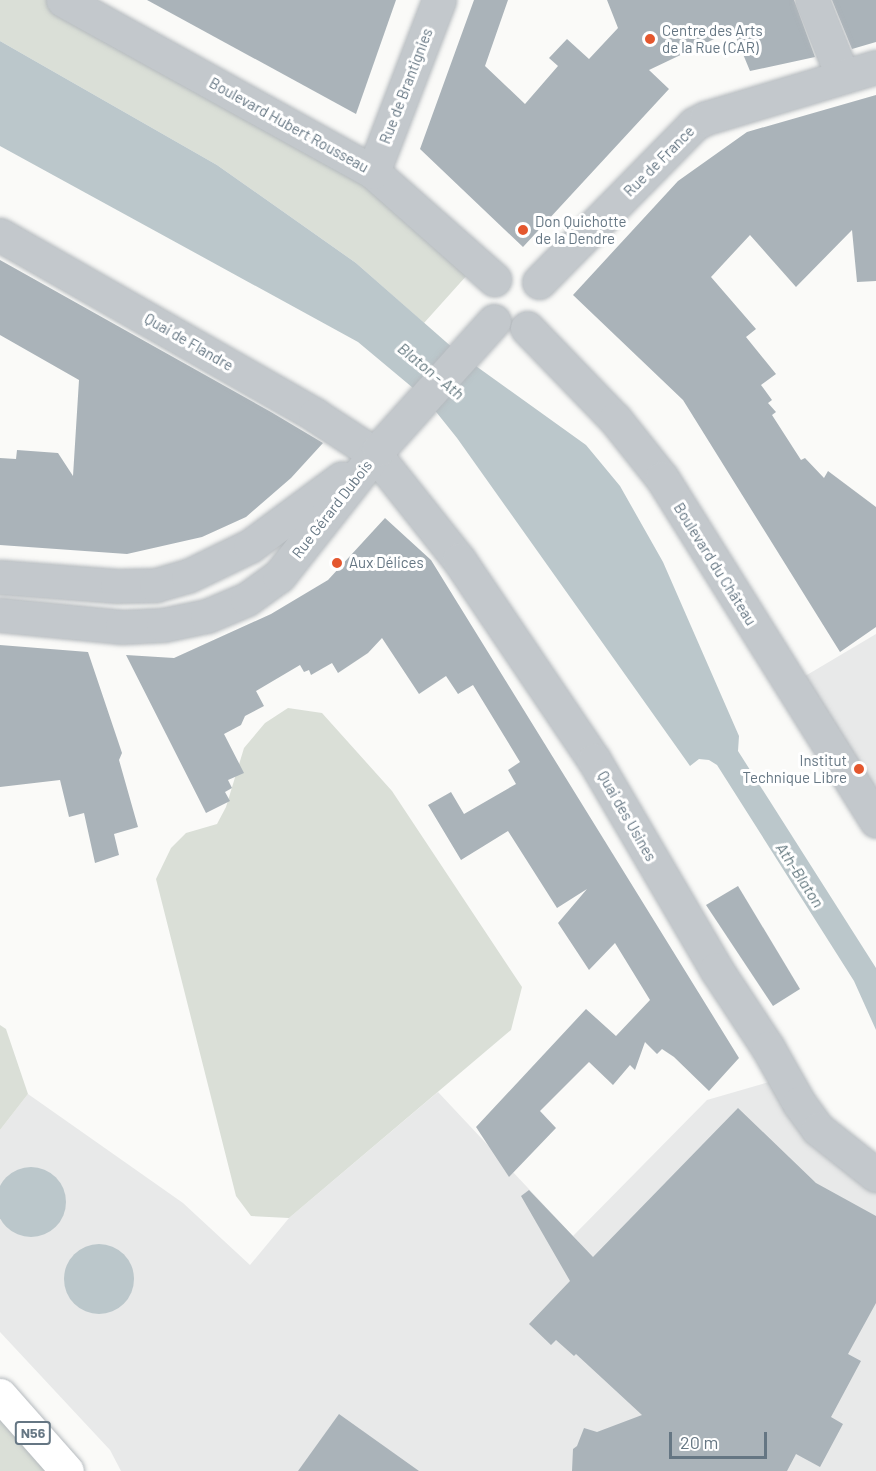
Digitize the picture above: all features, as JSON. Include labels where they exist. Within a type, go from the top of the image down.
[{"type":"main road","name":"N56","points":[[0,1395],[67,1471]]},
{"type":"street","name":"Boulevard Hubert Rousseau","points":[[63,0],[373,172],[494,279]]},
{"type":"street","name":"Rue de Brantignies","points":[[373,172],[439,0]]},
{"type":"street","points":[[812,0],[842,75]]},
{"type":"street","name":"Rue de France","points":[[539,282],[694,124],[706,118],[842,75],[876,67]]},
{"type":"street","name":"Quai de Flandre","points":[[0,235],[315,415],[375,454]]},
{"type":"street","points":[[375,454],[483,333],[485,297],[494,279],[512,270],[532,275],[539,282],[545,298],[544,307],[535,323],[527,328],[483,333]]},
{"type":"street","name":"Boulevard du Château","points":[[527,328],[615,419],[662,478],[876,821]]},
{"type":"street","name":"Rue Gérard Dubois","points":[[0,577],[117,586],[156,585],[188,576],[249,546],[375,454]]},
{"type":"street","name":"Rue Gérard Dubois","points":[[0,615],[122,627],[163,625],[207,616],[247,599],[279,576],[375,454]]},
{"type":"street","name":"Quai des Usines","points":[[375,454],[459,560],[594,760],[716,969],[768,1048],[799,1103],[818,1129],[876,1175]]},
{"type":"shaded area","points":[[0,0],[63,0],[373,172],[477,264],[424,323],[356,263],[217,165],[0,41]]},
{"type":"shaded area","name":"Institut Technique Libre","points":[[876,634],[876,823],[790,685]]},
{"type":"shaded area","points":[[288,708],[322,713],[392,791],[522,987],[511,1030],[289,1218],[251,1216],[236,1196],[156,879],[171,848],[186,833],[217,824],[226,807],[244,748],[265,723]]},
{"type":"shaded area","points":[[0,1025],[6,1029],[28,1094],[0,1130]]},
{"type":"shaded area","points":[[783,1078],[876,1177],[876,1471],[121,1471],[110,1450],[0,1332],[0,1130],[28,1094],[183,1203],[250,1265],[289,1218],[438,1092],[573,1236],[707,1100]]},
{"type":"shaded area","points":[[0,1414],[50,1471],[0,1471]]},
{"type":"water","points":[[0,41],[217,165],[356,263],[462,356],[586,445],[620,486],[663,562],[739,736],[738,751],[876,968],[876,1030],[854,981],[717,765],[709,760],[699,759],[690,766],[457,438],[425,398],[358,342],[0,146]]},
{"type":"water","points":[[31,1167],[44,1170],[56,1177],[63,1189],[66,1202],[63,1215],[56,1227],[44,1234],[31,1237],[18,1234],[6,1227],[-1,1215],[-4,1202],[-1,1189],[6,1177],[18,1170]]},
{"type":"water","points":[[106,1244],[119,1250],[128,1259],[132,1265],[134,1279],[132,1293],[124,1304],[113,1312],[92,1314],[74,1304],[66,1293],[64,1272],[74,1254],[85,1246]]},
{"type":"building","points":[[147,0],[396,0],[356,114]]},
{"type":"building","points":[[474,0],[508,0],[485,66],[525,104],[558,66],[549,58],[567,39],[589,59],[618,28],[607,0],[794,0],[815,57],[750,71],[733,30],[649,70],[669,89],[523,247],[420,149]]},
{"type":"building","points":[[832,0],[876,0],[876,42],[852,49]]},
{"type":"building","points":[[876,95],[876,281],[857,282],[852,230],[796,287],[750,235],[711,277],[756,329],[746,337],[776,374],[761,385],[772,400],[768,403],[776,412],[772,415],[801,460],[805,458],[824,478],[828,471],[876,507],[876,627],[840,652],[683,400],[573,295],[678,181],[747,132]]},
{"type":"building","points":[[0,260],[323,443],[291,478],[246,517],[202,537],[127,554],[0,545],[0,458],[16,459],[17,450],[58,453],[73,476],[79,380],[0,335]]},
{"type":"building","points":[[385,518],[431,560],[739,1058],[709,1091],[674,1057],[662,1049],[657,1054],[645,1042],[635,1070],[630,1065],[613,1085],[589,1062],[540,1111],[556,1128],[509,1177],[476,1127],[586,1009],[616,1036],[650,1000],[615,943],[589,970],[558,923],[587,889],[557,908],[508,831],[461,860],[428,805],[451,792],[464,814],[516,784],[508,770],[520,762],[473,685],[458,694],[446,676],[419,694],[382,638],[368,653],[338,673],[332,663],[311,675],[309,670],[304,672],[300,665],[256,691],[264,706],[245,716],[241,725],[224,734],[244,773],[228,780],[232,788],[225,792],[230,801],[206,813],[126,655],[174,658],[271,614],[328,580]]},
{"type":"building","points":[[0,645],[88,652],[122,753],[119,760],[138,827],[114,834],[119,855],[95,863],[84,813],[69,817],[60,780],[0,787]]},
{"type":"building","points":[[738,886],[800,989],[773,1006],[706,905]]},
{"type":"building","points":[[738,1108],[816,1183],[876,1216],[876,1303],[848,1354],[861,1361],[831,1417],[843,1424],[820,1467],[796,1454],[787,1471],[572,1471],[573,1449],[577,1446],[584,1428],[597,1432],[642,1415],[576,1354],[574,1356],[556,1340],[551,1345],[529,1324],[570,1281],[521,1196],[529,1190],[593,1257]]},
{"type":"building","points":[[339,1414],[419,1471],[298,1471]]},
{"type":"place","name":"Centre des Arts de la Rue (CAR)","points":[[650,39]]},
{"type":"place","name":"Don Quichotte de la Dendre","points":[[523,230]]},
{"type":"place","name":"Aux Délices","points":[[337,563]]},
{"type":"place","name":"Institut Technique Libre","points":[[859,769]]},
{"type":"water label","name":"Blaton - Ath","points":[[431,371]]},
{"type":"water label","name":"Ath-Blaton","points":[[800,875]]}]
